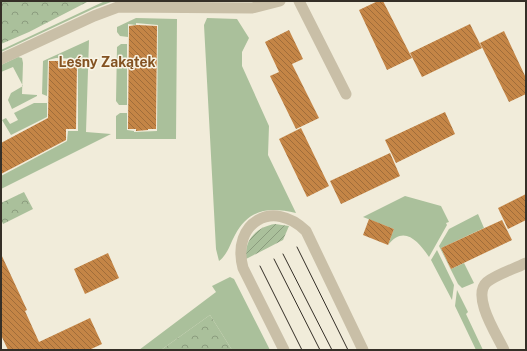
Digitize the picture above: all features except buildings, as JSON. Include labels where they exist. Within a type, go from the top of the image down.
[{"type":"street","points":[[1,59],[94,16],[118,7],[252,8],[280,1]]},
{"type":"street","points":[[299,1],[346,94]]},
{"type":"street","points":[[284,350],[243,268],[240,256],[243,236],[251,225],[256,221],[276,216],[296,222],[306,231],[363,350]]},
{"type":"street","points":[[504,350],[482,303],[482,290],[488,281],[526,263]]},
{"type":"green space","points":[[1,1],[89,1],[29,32],[1,44]]},
{"type":"green space","points":[[105,1],[120,1],[111,2],[95,8],[1,52],[1,50]]},
{"type":"green space","points":[[136,18],[177,19],[176,139],[116,139],[116,116],[120,113],[127,113],[127,130],[134,132],[157,131],[158,25],[136,23],[136,25],[128,24],[128,37],[120,36],[117,32],[117,27]]},
{"type":"green space","points":[[207,18],[237,19],[249,38],[242,52],[242,66],[269,126],[268,155],[296,213],[269,210],[247,219],[235,235],[227,252],[219,261],[216,249],[204,25]]},
{"type":"green space","points":[[89,40],[86,132],[111,134],[1,189],[1,176],[67,141],[68,131],[78,131],[78,59],[56,58],[48,60],[47,96],[42,94],[43,61]]},
{"type":"green space","points":[[121,44],[127,44],[127,105],[119,105],[116,101],[117,47]]},
{"type":"green space","points":[[18,57],[22,58],[23,63],[22,85],[13,67],[1,72],[1,65]]},
{"type":"green space","points":[[22,86],[22,94],[37,96],[12,109],[8,100],[11,93]]},
{"type":"green space","points":[[34,103],[47,103],[47,117],[11,135],[2,120],[6,118],[10,124],[18,120],[14,113]]},
{"type":"green space","points":[[24,192],[33,209],[3,224],[1,220],[1,203]]},
{"type":"green space","points":[[405,196],[441,206],[449,222],[446,223],[447,225],[429,257],[416,241],[405,236],[400,236],[394,239],[388,245],[394,229],[363,217]]},
{"type":"green space","points":[[478,214],[484,228],[441,248],[451,269],[464,263],[474,283],[462,288],[458,284],[439,246],[449,229]]},
{"type":"green space","points":[[275,224],[289,226],[283,240],[246,259],[249,240],[257,231]]},
{"type":"green space","points":[[437,250],[454,285],[452,300],[431,260]]},
{"type":"green space","points":[[230,277],[234,279],[270,350],[232,350],[210,315],[161,350],[139,350],[216,292],[212,286]]},
{"type":"green space","points":[[457,290],[468,312],[466,314],[483,350],[476,350],[455,306]]},
{"type":"green space","points":[[210,315],[232,350],[161,350]]},
{"type":"tram line","points":[[297,247],[348,350]]},
{"type":"tram line","points":[[283,254],[332,350]]},
{"type":"tram line","points":[[274,259],[320,350]]},
{"type":"tram line","points":[[260,266],[302,350]]},
{"type":"district","name":"Leśny Zakątek","points":[[107,62]]}]
